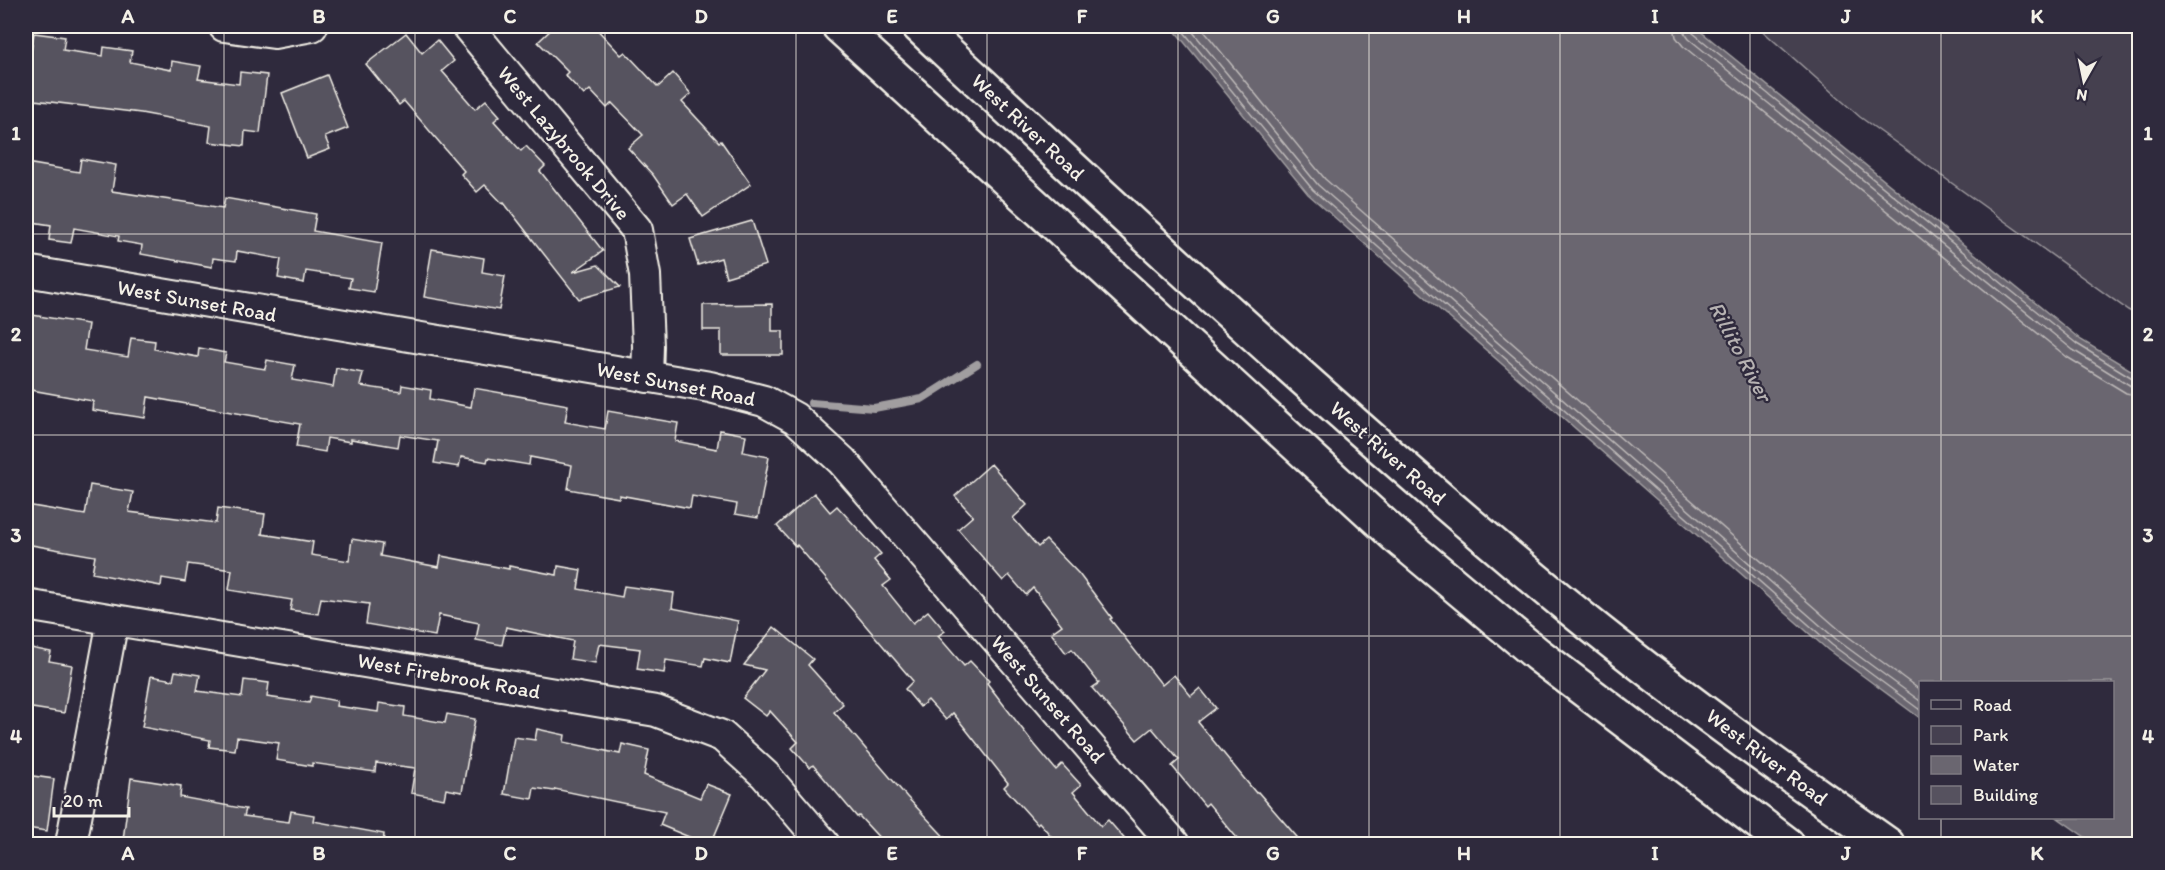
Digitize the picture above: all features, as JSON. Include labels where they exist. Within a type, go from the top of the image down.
[{"type":"main road","points":[[839,26],[1397,537],[1537,654],[1787,844]]},
{"type":"main road","name":"West River Road","points":[[919,26],[1095,189],[1405,469],[1563,602],[1766,759],[1887,844]]},
{"type":"street","points":[[224,26],[274,33],[312,26]]},
{"type":"street","name":"West Lazybrook Drive","points":[[467,26],[636,230],[645,275],[648,346],[646,377]]},
{"type":"street","name":"West Sunset Road","points":[[26,271],[710,387],[764,401],[795,418],[842,461],[1174,844]]},
{"type":"street","name":"West Firebrook Road","points":[[26,605],[656,711],[722,736],[765,775],[824,844]]},
{"type":"street","points":[[72,844],[113,620]]},
{"type":"green space","points":[[1757,26],[2139,26],[2139,316],[1860,117]]},
{"type":"water","name":"Rillito River","points":[[1171,26],[1694,26],[2081,340],[2139,375],[2139,844],[2095,844],[2059,819],[2114,819],[2114,681],[1919,681],[1919,717],[1828,650],[1308,194]]},
{"type":"building","points":[[555,26],[594,26],[621,55],[625,52],[658,87],[673,73],[691,94],[682,102],[719,142],[721,141],[751,184],[703,217],[687,194],[673,204],[653,175],[628,148],[643,135],[612,103],[607,108],[590,90],[584,95],[565,75],[568,72],[538,42]]},
{"type":"building","points":[[34,33],[65,37],[63,50],[103,56],[104,47],[132,51],[130,62],[171,70],[172,61],[201,66],[198,79],[239,84],[240,72],[267,75],[260,133],[245,131],[244,146],[209,142],[211,126],[141,113],[26,99],[26,51],[31,52]]},
{"type":"building","points":[[406,33],[422,53],[437,40],[454,61],[442,71],[475,109],[486,100],[500,116],[494,121],[521,151],[526,146],[545,166],[540,171],[603,251],[573,272],[598,265],[620,287],[579,299],[504,203],[485,185],[477,192],[461,174],[464,171],[404,101],[399,105],[366,64]]},
{"type":"building","points":[[327,75],[348,128],[325,137],[330,149],[307,158],[282,93]]},
{"type":"building","points":[[81,159],[116,165],[112,191],[223,208],[225,198],[316,214],[313,231],[382,243],[374,292],[349,288],[351,278],[306,271],[304,283],[278,278],[281,259],[237,251],[236,261],[213,258],[212,267],[141,254],[142,245],[118,241],[119,236],[74,228],[71,243],[49,240],[51,225],[26,221],[26,163],[79,172]]},
{"type":"building","points":[[752,221],[766,265],[726,277],[721,258],[698,265],[690,239]]},
{"type":"building","points":[[432,249],[484,258],[482,272],[505,276],[499,310],[424,297]]},
{"type":"building","points":[[772,304],[772,331],[783,331],[783,355],[721,355],[721,330],[703,330],[703,305]]},
{"type":"building","points":[[26,314],[88,324],[84,350],[128,357],[131,338],[155,341],[154,349],[198,357],[199,348],[226,353],[224,362],[265,369],[267,360],[295,365],[292,380],[333,387],[336,368],[363,373],[360,386],[401,392],[402,385],[431,390],[430,399],[471,407],[474,388],[568,405],[565,422],[605,429],[608,411],[678,423],[675,441],[717,449],[720,430],[746,435],[743,452],[769,457],[758,518],[735,514],[737,504],[692,496],[690,508],[619,495],[619,498],[568,489],[572,465],[530,457],[529,465],[488,458],[487,462],[461,457],[459,467],[434,463],[438,441],[400,435],[398,447],[351,439],[351,442],[327,438],[325,452],[296,447],[300,424],[148,397],[145,418],[92,410],[93,401],[26,389]]},
{"type":"building","points":[[991,464],[1027,505],[1013,518],[1038,547],[1046,540],[1079,574],[1112,618],[1110,619],[1162,685],[1174,675],[1191,696],[1200,688],[1216,708],[1198,722],[1256,793],[1258,792],[1303,844],[1242,844],[1208,803],[1205,806],[1172,766],[1179,760],[1152,728],[1137,740],[1092,688],[1099,683],[1072,649],[1066,653],[1051,633],[1062,625],[1033,588],[1026,595],[1009,575],[1003,581],[958,529],[973,516],[955,496]]},
{"type":"building","points":[[90,485],[133,492],[129,512],[216,523],[218,508],[265,514],[262,534],[313,542],[311,555],[349,561],[352,539],[382,544],[380,556],[439,567],[441,556],[509,569],[509,566],[557,575],[558,566],[581,570],[578,589],[622,597],[624,586],[674,593],[672,608],[738,621],[730,663],[705,658],[703,666],[666,660],[664,673],[637,669],[640,649],[599,644],[595,663],[570,659],[573,641],[506,627],[502,645],[476,640],[479,623],[439,615],[435,636],[366,624],[369,604],[321,598],[318,614],[290,610],[292,600],[229,590],[232,570],[188,564],[185,582],[162,578],[161,586],[92,573],[95,556],[26,544],[26,505],[85,515]]},
{"type":"building","points":[[814,493],[830,512],[837,506],[881,554],[874,560],[891,580],[883,586],[913,623],[928,611],[945,631],[938,636],[964,666],[970,661],[989,681],[987,683],[1056,770],[1062,764],[1081,785],[1073,792],[1101,826],[1108,820],[1129,844],[1058,844],[1004,787],[1008,783],[953,713],[946,720],[928,700],[920,707],[905,689],[913,681],[797,545],[796,547],[777,526]]},
{"type":"building","points":[[774,627],[813,659],[808,665],[843,704],[834,712],[951,844],[885,844],[859,816],[857,817],[813,765],[810,768],[792,748],[798,742],[770,711],[766,716],[743,698],[765,670],[744,665]]},
{"type":"building","points":[[26,647],[51,652],[49,661],[72,665],[64,713],[26,707]]},
{"type":"building","points":[[175,671],[200,675],[197,691],[242,697],[244,680],[269,683],[267,697],[309,703],[311,696],[337,701],[336,706],[378,712],[379,703],[405,707],[404,716],[445,723],[447,714],[475,719],[462,792],[446,789],[444,799],[411,793],[415,768],[376,763],[375,772],[312,763],[312,766],[276,760],[279,743],[237,737],[235,750],[209,747],[210,740],[142,727],[151,676],[173,680]]},
{"type":"building","points":[[537,729],[565,735],[564,742],[620,754],[622,744],[649,750],[644,775],[700,798],[706,784],[732,794],[711,844],[660,825],[665,812],[555,789],[554,791],[534,788],[532,799],[504,794],[514,737],[535,740]]},
{"type":"building","points":[[26,775],[54,779],[47,831],[26,828]]},
{"type":"building","points":[[131,778],[181,786],[180,797],[246,809],[244,816],[289,822],[291,811],[314,815],[313,821],[384,834],[383,844],[146,844],[123,840]]},
{"type":"waterway","points":[[811,403],[874,408],[922,399],[977,364]]}]
